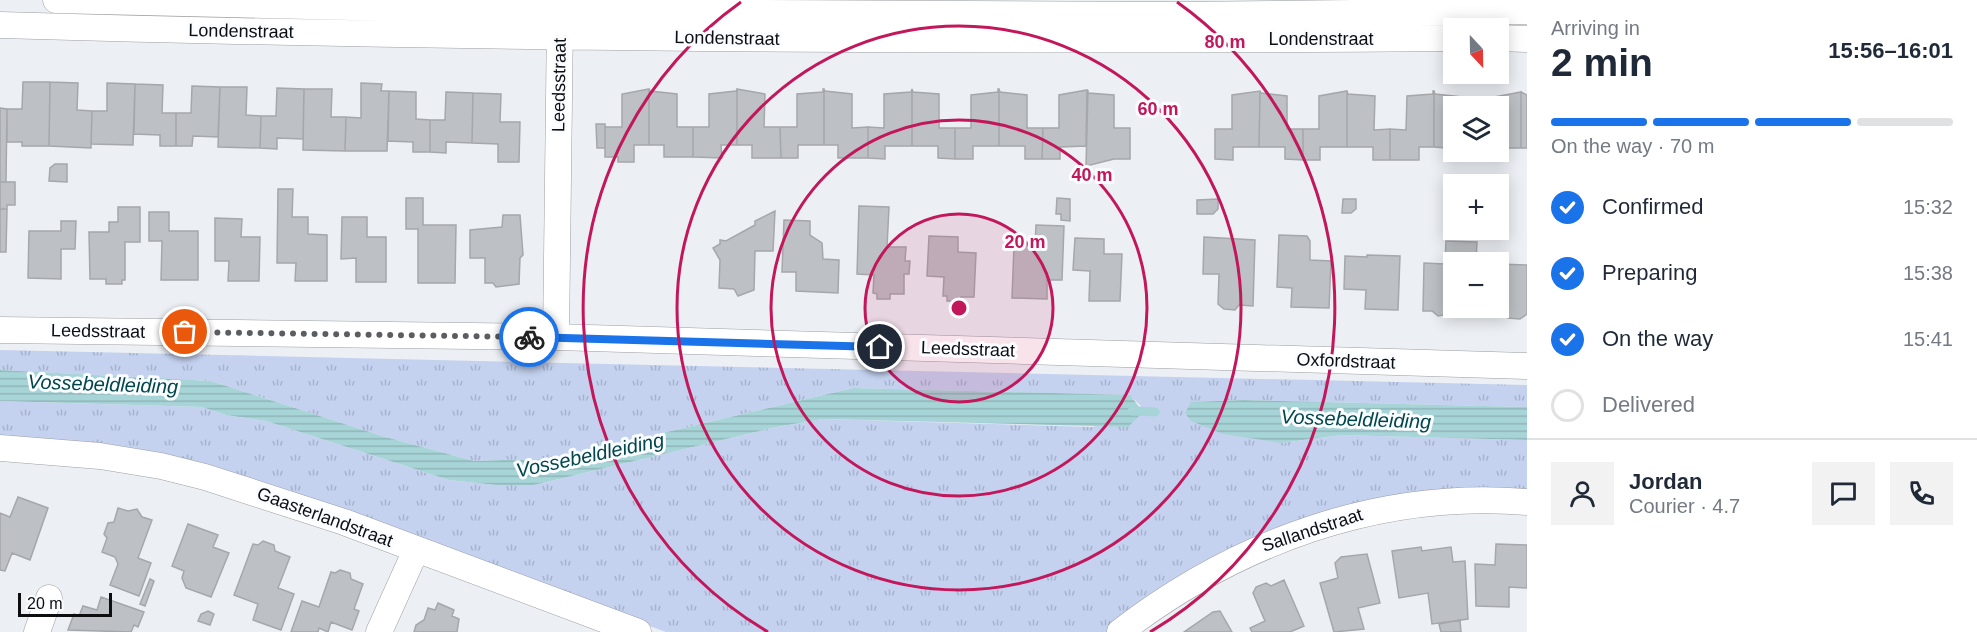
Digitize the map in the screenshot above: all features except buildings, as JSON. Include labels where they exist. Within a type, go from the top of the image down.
[{"type":"street","name":"Londenstraat","points":[[56,0],[270,3],[560,24],[855,41],[1443,38]]},
{"type":"street","points":[[269,32],[270,3]]},
{"type":"street","name":"Londenstraat","points":[[0,24],[269,32],[560,24],[854,7],[1178,8],[1494,13],[1527,11]]},
{"type":"street","points":[[854,7],[855,41]]},
{"type":"street","points":[[1176,40],[1178,8]]},
{"type":"street","name":"Leedsstraat","points":[[556,337],[560,24]]},
{"type":"street","points":[[1509,38],[1527,39]]},
{"type":"street","name":"Leedsstraat","points":[[0,330],[556,337],[1164,356]]},
{"type":"street","name":"Oxfordstraat","points":[[1164,356],[1527,366]]},
{"type":"street","name":"Gaasterlandstraat","points":[[0,448],[100,456],[160,466],[260,494],[344,522],[638,632]]},
{"type":"street","name":"Sallandstraat","points":[[1120,632],[1197,578],[1246,553],[1376,509],[1451,501],[1527,502]]},
{"type":"street","points":[[379,632],[416,550]]},
{"type":"street","points":[[37,632],[49,598]]},
{"type":"green space","points":[[0,350],[1527,385],[1527,407],[1243,400],[1191,402],[1281,443],[1341,435],[1527,440],[1527,493],[1397,498],[1108,632],[666,632],[214,466],[0,435],[0,401],[202,407],[226,415],[266,421],[449,480],[496,485],[534,485],[776,427],[823,419],[1093,427],[1141,406],[1129,395],[853,388],[574,454],[536,459],[474,461],[382,436],[211,381],[0,370]]},
{"type":"water","points":[[0,370],[211,381],[382,436],[474,461],[536,459],[574,454],[853,388],[1130,395],[1143,412],[1128,427],[823,419],[776,427],[534,485],[496,485],[449,480],[266,421],[226,415],[202,407],[0,401]]},
{"type":"water","points":[[1243,400],[1527,407],[1527,440],[1341,435],[1281,443],[1223,434],[1191,421],[1185,413],[1191,402]]},
{"type":"waterway","name":"Vossebeldleiding","points":[[1132,411],[1155,412]]},
{"type":"way so far","points":[[185,332],[529,337]]},
{"type":"route","points":[[529,337],[880,347]]}]
